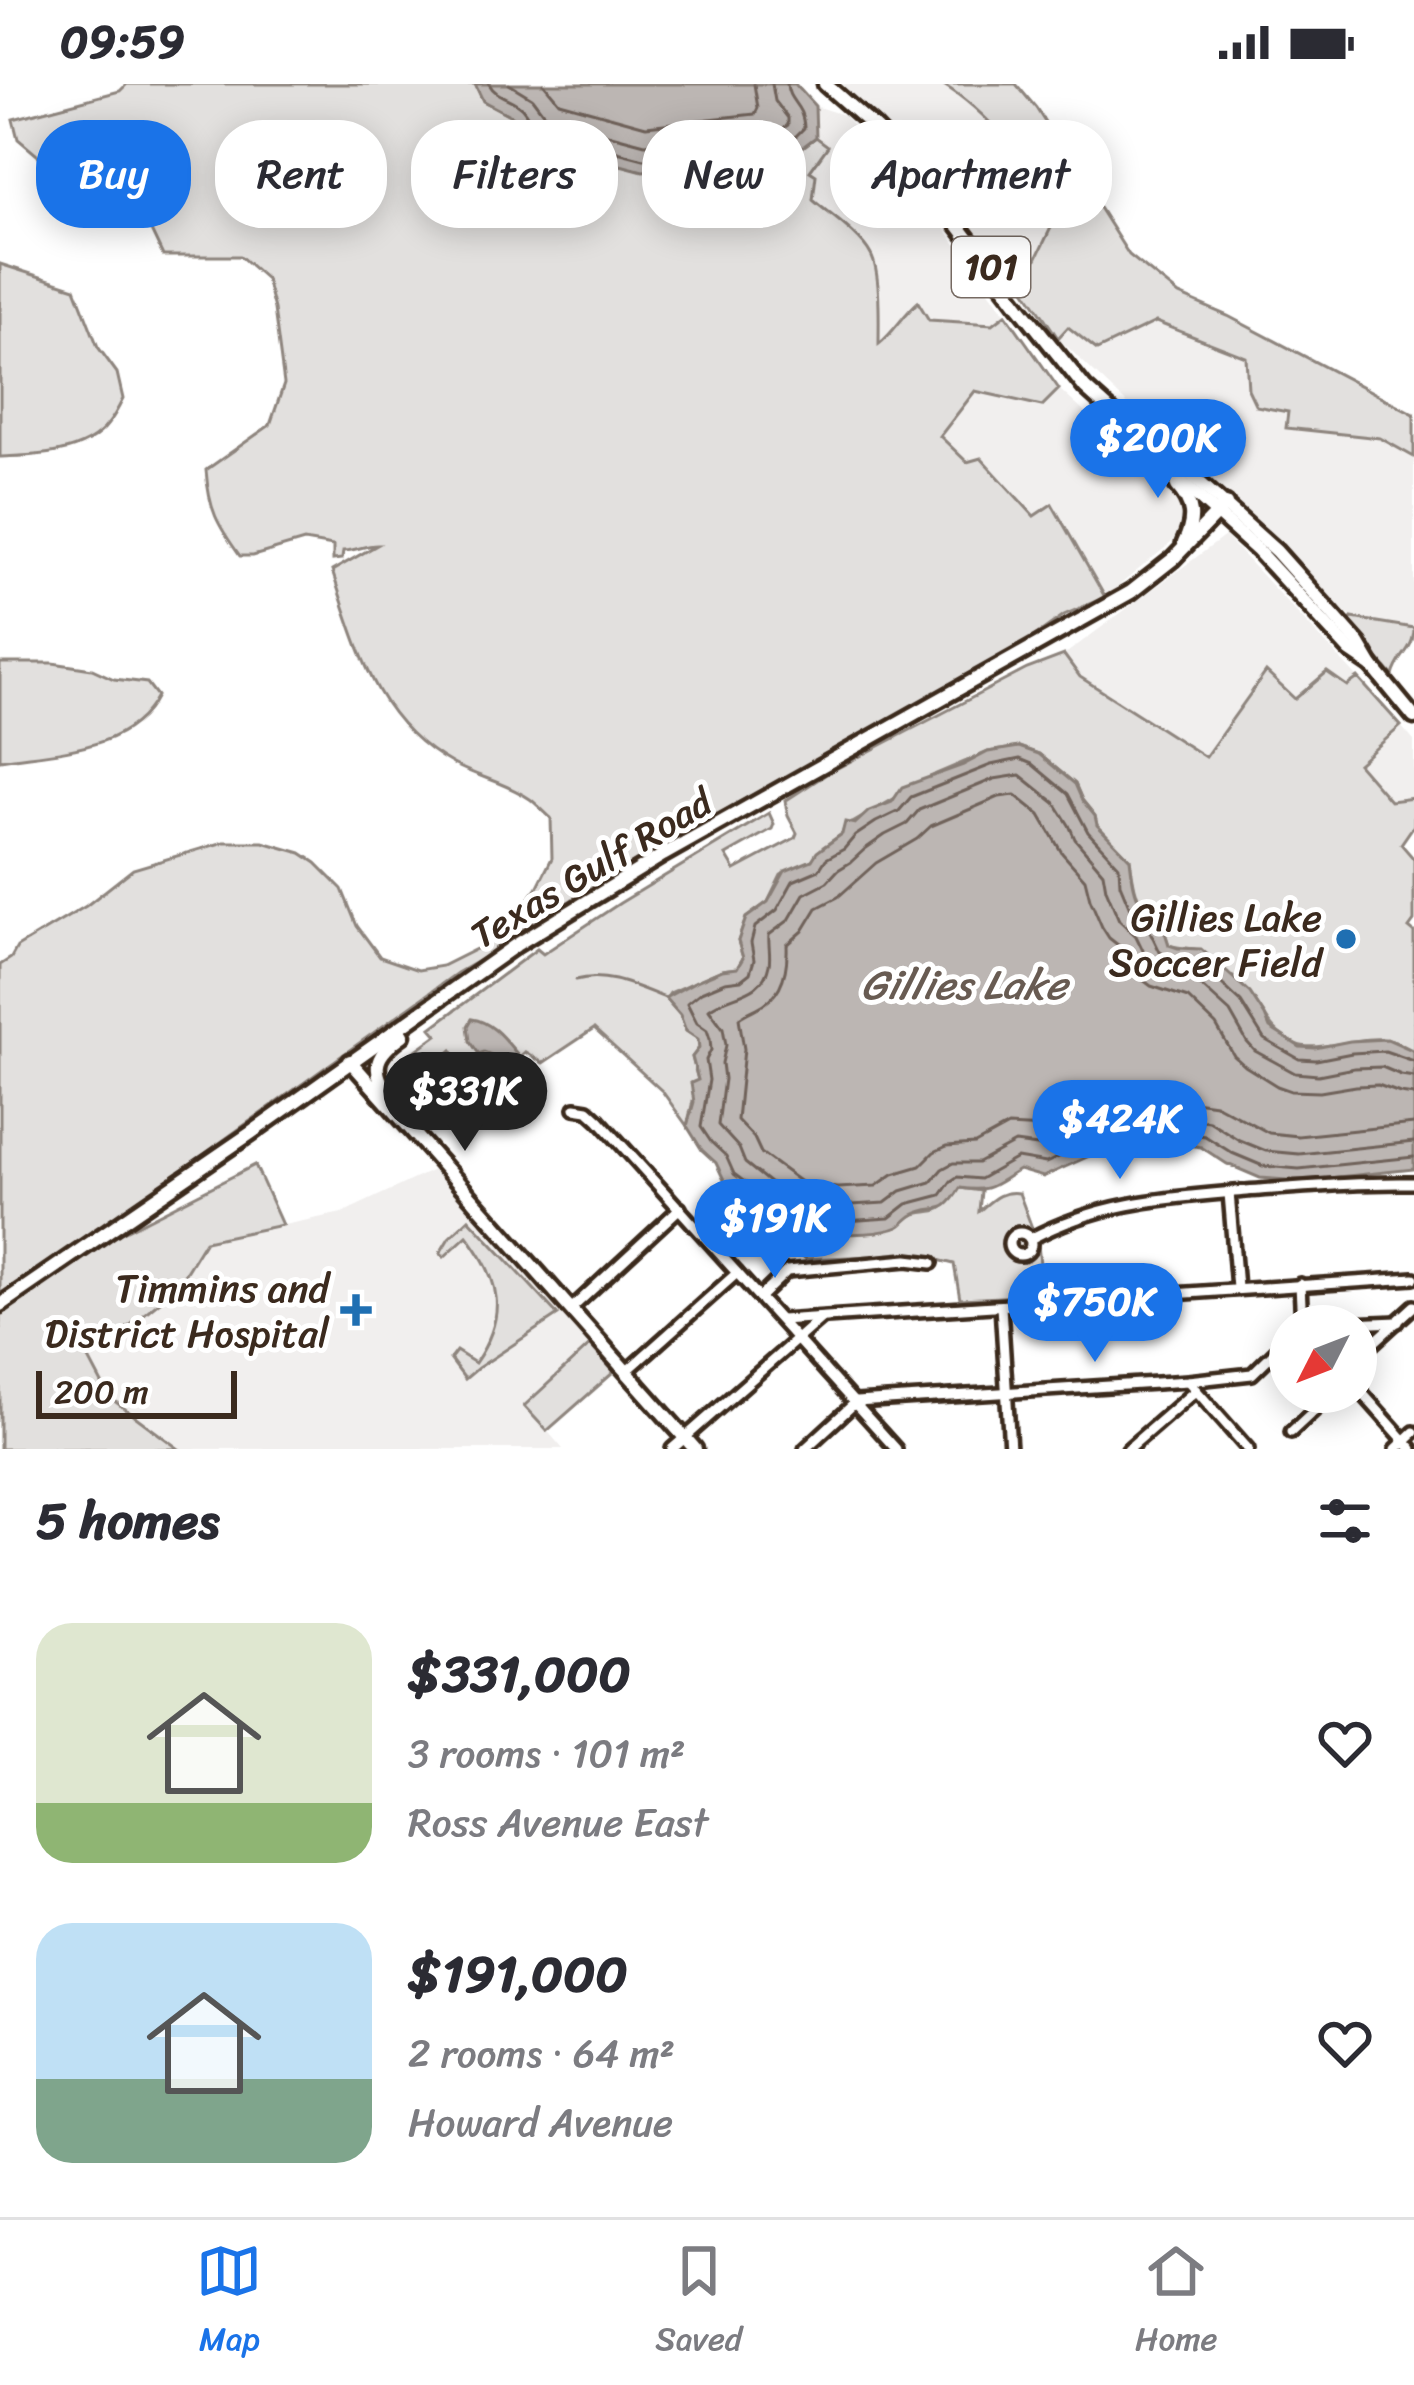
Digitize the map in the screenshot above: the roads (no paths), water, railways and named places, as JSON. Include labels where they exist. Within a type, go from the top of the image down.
[{"type":"main road","name":"101","points":[[825,84],[919,174],[1085,388],[1168,463],[1173,474],[1222,509],[1414,717]]},
{"type":"main road","points":[[1155,452],[1190,506],[1192,523],[1182,550]]},
{"type":"main road","name":"Texas Gulf Road","points":[[0,1306],[516,945],[663,855],[1131,592],[1222,509]]},
{"type":"main road","points":[[418,1139],[411,1121],[385,1090],[378,1061],[437,1000]]},
{"type":"main road","points":[[350,1061],[695,1449]]},
{"type":"street","points":[[575,1108],[588,1110],[599,1120],[896,1449]]},
{"type":"street","points":[[1030,1239],[1109,1207],[1352,1182],[1414,1183]]},
{"type":"street","points":[[1229,1193],[1237,1288]]},
{"type":"street","points":[[571,1309],[680,1208]]},
{"type":"street","points":[[760,1297],[787,1271],[907,1260],[932,1263]]},
{"type":"street","points":[[626,1371],[737,1273]]},
{"type":"street","points":[[782,1320],[1414,1278]]},
{"type":"street","points":[[1300,1284],[1301,1305]]},
{"type":"street","points":[[1001,1306],[1010,1449]]},
{"type":"street","points":[[1377,1340],[1414,1306]]},
{"type":"street","points":[[672,1449],[825,1316]]},
{"type":"street","points":[[1377,1323],[1398,1322]]},
{"type":"street","points":[[806,1449],[856,1402],[1192,1386],[1252,1374],[1269,1357]]},
{"type":"street","points":[[1128,1449],[1192,1386]]},
{"type":"street","points":[[1192,1386],[1248,1449]]},
{"type":"street","points":[[1377,1412],[1404,1446],[1414,1432]]},
{"type":"street","points":[[1291,1432],[1311,1413]]},
{"type":"water","points":[[475,84],[795,84],[815,106],[816,137],[806,144],[806,120],[642,120],[642,171],[618,164],[618,120],[515,120],[483,101]]},
{"type":"water","name":"Gillies Lake","points":[[1019,747],[1039,754],[1075,784],[1097,825],[1130,859],[1139,901],[1161,924],[1169,945],[1201,949],[1250,993],[1270,1028],[1300,1047],[1387,1039],[1414,1051],[1414,1169],[1300,1181],[1260,1178],[1201,1147],[1149,1139],[1096,1153],[1043,1177],[1019,1170],[986,1188],[960,1188],[944,1207],[921,1211],[898,1227],[851,1234],[823,1234],[819,1229],[806,1231],[779,1223],[725,1182],[687,1126],[694,1102],[691,1083],[698,1080],[692,1057],[699,1048],[698,1039],[686,1031],[665,998],[722,970],[737,968],[743,958],[738,941],[746,918],[768,902],[785,871],[812,860],[842,834],[845,822],[855,824],[869,811],[892,802],[902,787],[988,752]]},
{"type":"water","points":[[472,1019],[492,1028],[518,1055],[507,1061],[479,1054],[470,1041]]},
{"type":"waterway","points":[[1162,926],[1217,915]]},
{"type":"waterway","points":[[576,980],[610,979],[665,998]]},
{"type":"place","name":"Gillies Lake Soccer Field","points":[[1346,939]]},
{"type":"place","name":"Timmins and District Hospital","points":[[356,1310]]}]
